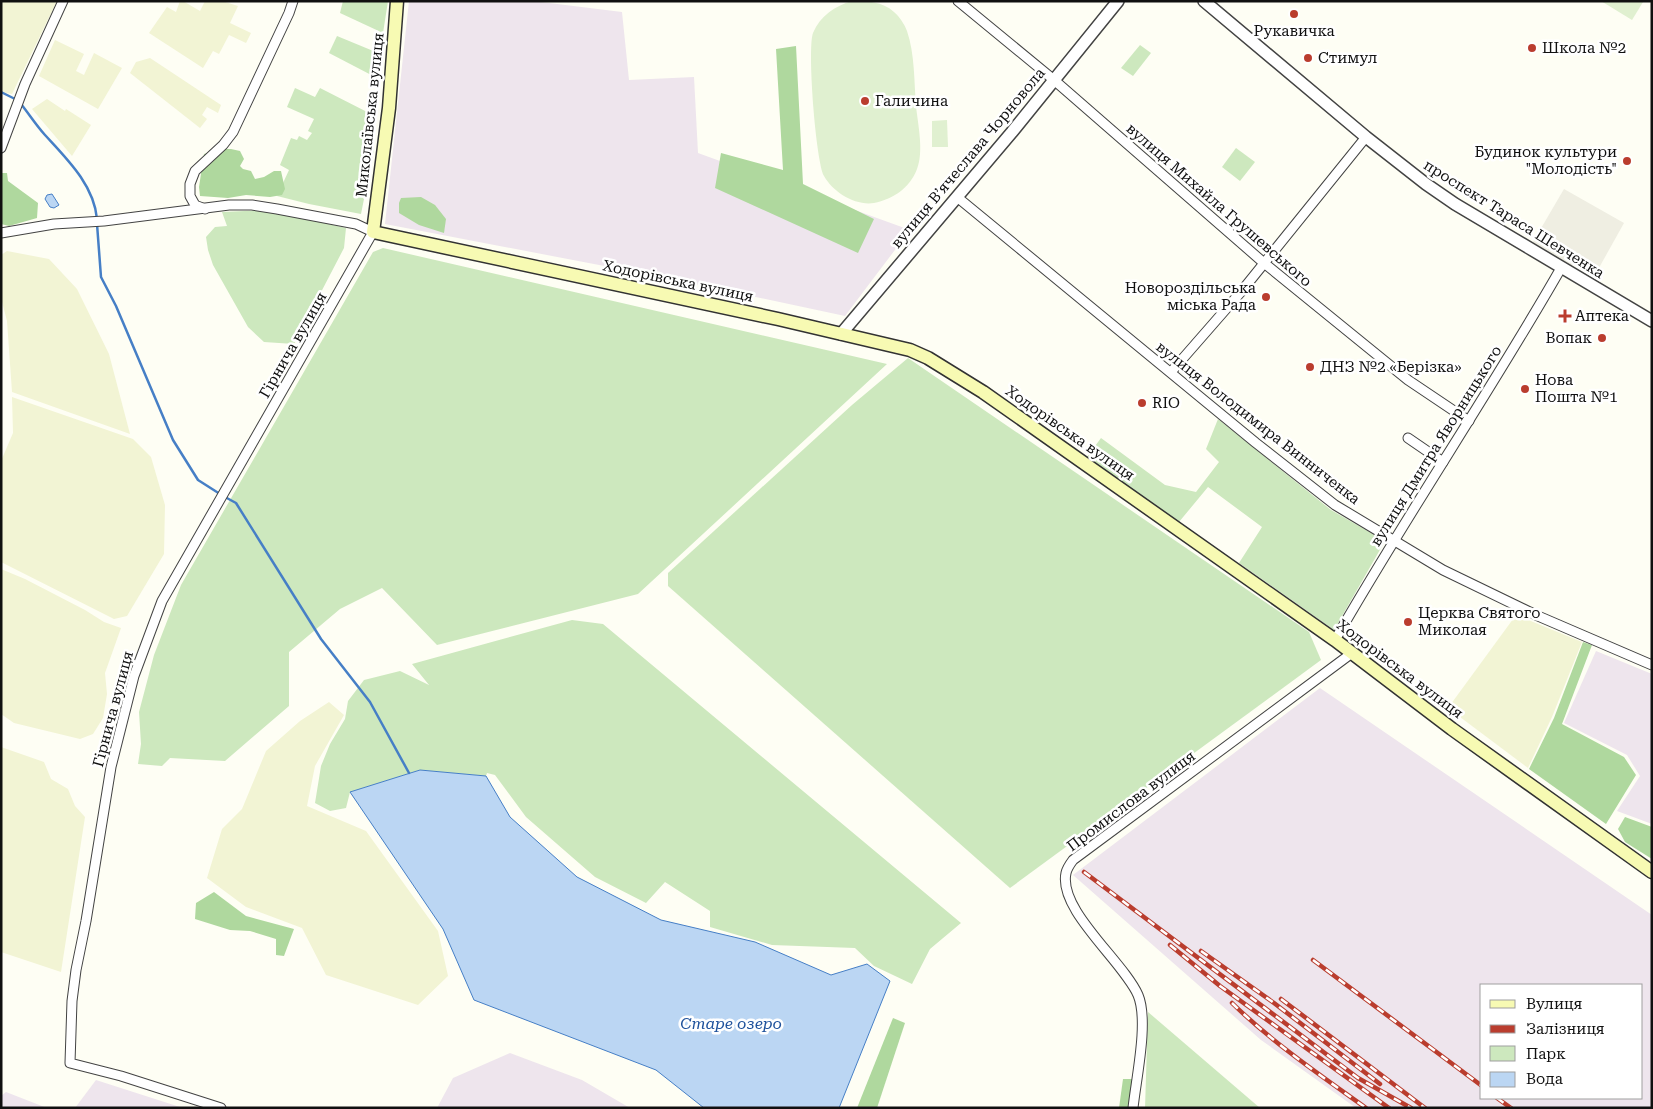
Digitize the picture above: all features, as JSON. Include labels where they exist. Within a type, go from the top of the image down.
[{"type":"main road","name":"Миколаївська вулиця","points":[[373,232],[389,106],[397,1]]},
{"type":"main road","name":"Ходорівська вулиця","points":[[373,232],[778,319],[910,350],[928,358],[975,387],[1335,640],[1460,734],[1652,872]]},
{"type":"street","points":[[1,148],[21,94],[63,1]]},
{"type":"street","points":[[205,209],[195,205],[190,196],[190,184],[195,172],[233,132],[293,1]]},
{"type":"street","name":"вулиця Михайла Грушевського","points":[[958,1],[1054,80],[1264,263],[1408,380],[1469,421]]},
{"type":"street","name":"вулиця Вʼячеслава Чорновола","points":[[841,334],[957,197],[1118,1]]},
{"type":"street","name":"проспект Тараса Шевченка","points":[[1204,1],[1366,137],[1426,184],[1455,204],[1652,321]]},
{"type":"street","points":[[1171,372],[1264,263],[1366,137]]},
{"type":"street","name":"вулиця Володимира Винниченка","points":[[957,197],[1256,443],[1335,505],[1443,570],[1525,610],[1652,665]]},
{"type":"street","points":[[1,233],[54,224],[104,221],[229,205],[252,205],[356,224],[373,232]]},
{"type":"street","name":"Гірнича вулиця","points":[[221,1108],[121,1076],[70,1063],[72,1001],[76,970],[87,916],[111,767],[134,676],[162,601],[373,232]]},
{"type":"street","name":"вулиця Дмитра Яворницького","points":[[1335,640],[1561,268]]},
{"type":"street","points":[[1408,438],[1443,462]]},
{"type":"street","name":"Промислова вулиця","points":[[1133,1108],[1143,1024],[1138,995],[1121,969],[1082,921],[1067,892],[1065,882],[1066,871],[1073,860],[1352,653]]},
{"type":"shaded area","points":[[409,1],[533,1],[622,12],[629,80],[694,77],[698,153],[910,230],[845,316],[667,278],[385,224]]},
{"type":"shaded area","points":[[1564,189],[1624,223],[1595,275],[1575,264],[1570,266],[1533,242]]},
{"type":"shaded area","points":[[1596,651],[1652,674],[1652,824],[1617,811],[1640,776],[1627,755],[1564,723]]},
{"type":"shaded area","points":[[1320,688],[1652,915],[1652,1108],[1356,1108],[1261,1040],[1073,875]]},
{"type":"shaded area","points":[[510,1053],[582,1080],[630,1108],[437,1108],[453,1078]]},
{"type":"shaded area","points":[[96,1080],[183,1108],[75,1108]]},
{"type":"shaded area","points":[[6,1092],[47,1108],[1,1108],[1,1096]]},
{"type":"green space","points":[[1,1],[57,1],[12,94],[1,92]]},
{"type":"green space","points":[[180,1],[200,11],[205,1],[222,1],[238,6],[230,23],[251,33],[246,43],[229,35],[219,54],[213,51],[203,68],[149,33],[167,7],[176,12]]},
{"type":"green space","points":[[343,1],[388,1],[383,33],[340,13]]},
{"type":"green space","name":"Галичина","points":[[852,1],[879,4],[889,8],[896,14],[907,31],[913,59],[920,138],[919,162],[914,176],[900,192],[888,199],[874,203],[859,202],[845,197],[828,182],[821,166],[815,128],[811,60],[813,33],[824,17],[840,6]]},
{"type":"green space","points":[[1601,1],[1643,1],[1643,2],[1632,20]]},
{"type":"green space","points":[[337,36],[383,55],[377,78],[329,53]]},
{"type":"green space","points":[[55,40],[84,54],[76,71],[84,75],[94,53],[122,68],[98,109],[39,76]]},
{"type":"green space","points":[[1140,45],[1151,53],[1133,76],[1121,68]]},
{"type":"green space","points":[[796,46],[803,184],[874,219],[858,253],[715,188],[721,153],[783,170],[776,49]]},
{"type":"green space","points":[[150,58],[221,105],[218,113],[207,107],[202,115],[207,119],[200,128],[130,73],[136,62]]},
{"type":"green space","points":[[295,88],[315,97],[320,88],[371,114],[363,143],[374,149],[361,214],[277,196],[289,170],[280,165],[291,138],[297,140],[299,136],[307,140],[312,133],[308,131],[314,119],[287,107]]},
{"type":"green space","points":[[47,99],[91,125],[72,156],[32,109]]},
{"type":"green space","points":[[947,120],[948,147],[932,147],[932,121]]},
{"type":"green space","points":[[1236,148],[1255,162],[1240,181],[1222,167]]},
{"type":"green space","points":[[220,149],[240,151],[244,159],[240,166],[251,171],[255,179],[264,177],[274,171],[281,171],[285,189],[282,195],[270,197],[246,195],[228,198],[200,196],[199,187],[204,154]]},
{"type":"green space","points":[[1,173],[7,173],[8,181],[38,203],[37,218],[9,226],[1,224]]},
{"type":"green space","points":[[421,197],[435,205],[446,219],[444,233],[419,225],[399,213],[401,198]]},
{"type":"green space","points":[[266,210],[346,228],[344,248],[294,344],[264,342],[248,327],[213,265],[208,250],[206,237],[215,227],[227,226],[222,212]]},
{"type":"green space","points":[[383,248],[887,364],[638,594],[437,645],[382,588],[340,609],[289,652],[289,706],[225,761],[170,758],[162,766],[138,764],[141,744],[139,712],[154,655],[181,585],[373,252]]},
{"type":"green space","points":[[7,251],[49,259],[77,289],[109,354],[130,434],[12,392],[7,321],[1,298],[1,255]]},
{"type":"green space","points":[[908,358],[1309,632],[1321,660],[1010,888],[668,586],[668,573],[852,405]]},
{"type":"green space","points":[[12,397],[133,439],[151,457],[165,505],[164,554],[127,616],[114,619],[1,562],[1,461],[13,433]]},
{"type":"green space","points":[[1218,419],[1331,510],[1385,541],[1334,630],[1239,563],[1262,527],[1208,487],[1179,522],[1087,457],[1101,438],[1165,485],[1196,492],[1219,462],[1206,449]]},
{"type":"green space","points":[[1,569],[25,579],[104,622],[121,628],[105,673],[107,694],[103,718],[93,734],[80,739],[14,723],[1,714]]},
{"type":"green space","points":[[1516,615],[1582,642],[1552,717],[1528,768],[1448,708]]},
{"type":"green space","points":[[572,620],[603,624],[961,923],[930,949],[912,984],[874,966],[855,948],[772,945],[710,927],[710,911],[665,882],[646,903],[595,877],[526,817],[495,775],[487,773],[486,776],[420,770],[350,792],[346,808],[330,811],[315,803],[321,766],[330,744],[345,719],[348,701],[364,680],[400,671],[429,685],[412,664]]},
{"type":"green space","points":[[1583,642],[1592,645],[1562,724],[1624,757],[1636,775],[1606,824],[1529,769],[1554,718]]},
{"type":"green space","points":[[329,702],[344,715],[315,766],[307,806],[366,831],[438,931],[448,976],[418,1005],[326,975],[302,928],[246,907],[207,878],[222,829],[242,809],[266,751],[300,721]]},
{"type":"green space","points":[[1,747],[44,762],[51,779],[68,789],[75,806],[85,817],[61,972],[1,952]]},
{"type":"green space","points":[[1625,817],[1652,827],[1652,859],[1625,842],[1618,829]]},
{"type":"green space","points":[[214,892],[246,916],[294,929],[284,956],[276,955],[276,939],[250,931],[230,930],[195,919],[196,903]]},
{"type":"green space","points":[[1148,1012],[1260,1108],[1145,1108]]},
{"type":"green space","points":[[893,1018],[905,1023],[877,1108],[857,1108]]},
{"type":"green space","points":[[1123,1079],[1133,1079],[1129,1108],[1119,1108]]},
{"type":"water","points":[[52,194],[59,205],[54,208],[50,207],[45,199],[47,195]]},
{"type":"water","name":"Старе озеро","points":[[420,770],[486,776],[510,817],[577,877],[661,920],[755,942],[831,975],[867,964],[890,981],[839,1108],[704,1108],[656,1070],[474,1000],[443,929],[350,792]]},
{"type":"waterway","points":[[1,92],[17,100]]},
{"type":"waterway","points":[[21,104],[78,173],[91,195],[97,219]]},
{"type":"waterway","points":[[97,224],[101,277],[116,306],[173,440],[198,480],[220,494]]},
{"type":"waterway","points":[[225,497],[236,503],[321,639],[370,702],[409,773]]},
{"type":"railway","points":[[1084,872],[1358,1078],[1411,1108]]},
{"type":"railway","points":[[1170,945],[1220,986],[1389,1108]]},
{"type":"railway","points":[[1201,951],[1274,1003],[1380,1084]]},
{"type":"railway","points":[[1313,960],[1480,1085]]},
{"type":"railway","points":[[1281,999],[1425,1108]]},
{"type":"railway","points":[[1232,1003],[1280,1045],[1366,1108]]},
{"type":"railway","points":[[1498,1099],[1511,1108]]},
{"type":"place","name":"Рукавичка","points":[[1294,14]]},
{"type":"place","name":"Школа №2","points":[[1532,48]]},
{"type":"place","name":"Стимул","points":[[1308,58]]},
{"type":"place","name":"Галичина","points":[[865,101]]},
{"type":"place","name":"Будинок культури \"Молодість\"","points":[[1627,161]]},
{"type":"place","name":"Новороздільська міська Рада","points":[[1266,297]]},
{"type":"place","name":"Аптека","points":[[1565,316]]},
{"type":"place","name":"Вопак","points":[[1602,338]]},
{"type":"place","name":"ДНЗ №2 «Берізка»","points":[[1310,367]]},
{"type":"place","name":"Нова Пошта №1","points":[[1525,389]]},
{"type":"place","name":"RIO","points":[[1142,403]]},
{"type":"place","name":"Церква Святого Миколая","points":[[1408,622]]}]
